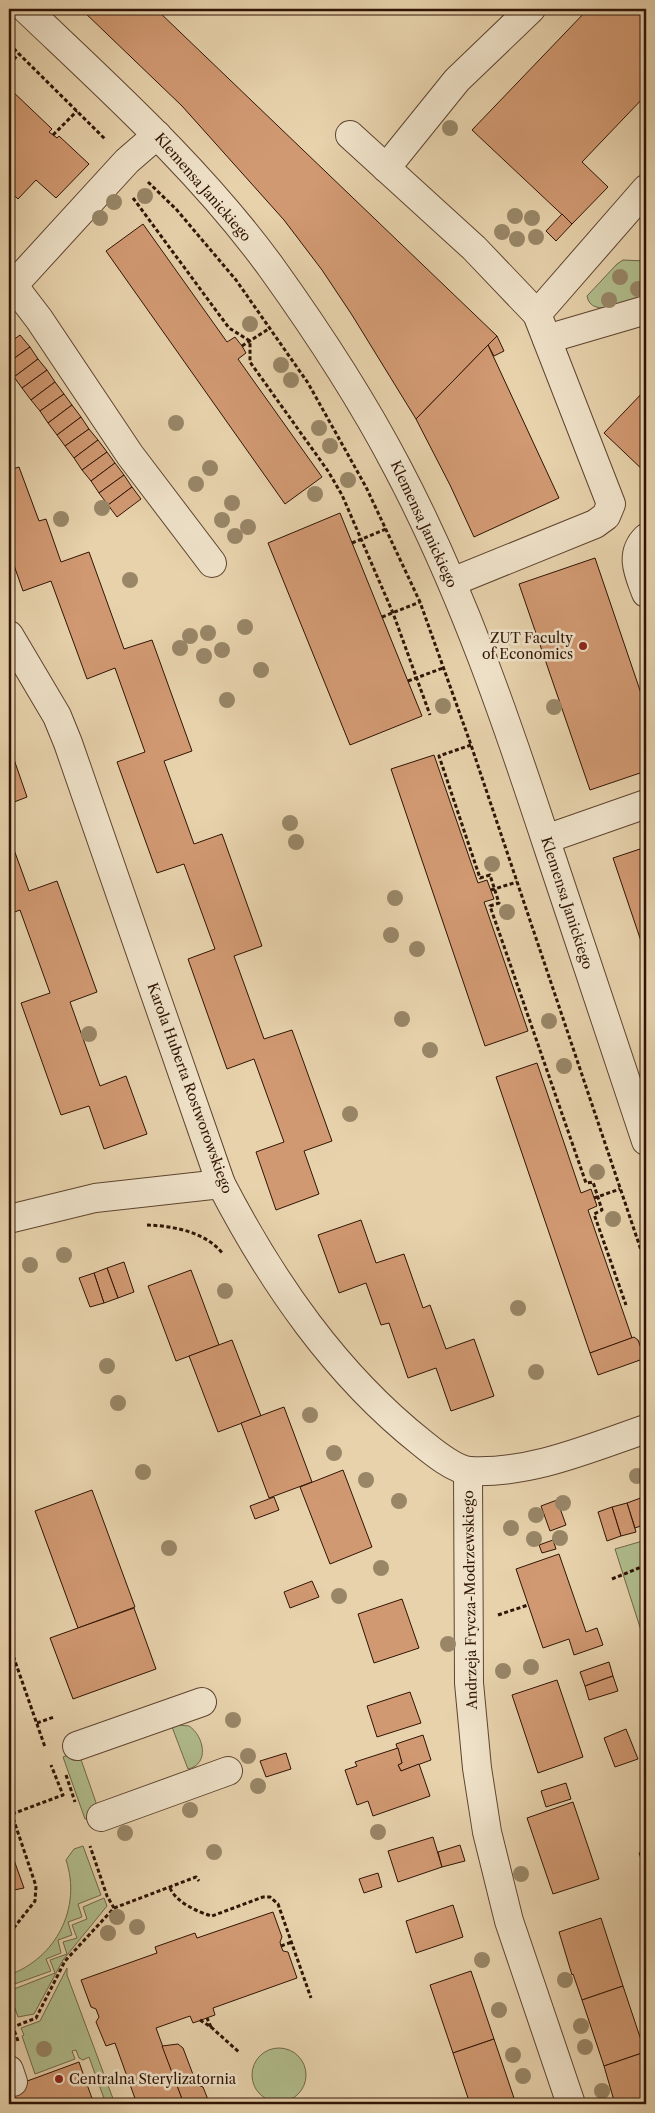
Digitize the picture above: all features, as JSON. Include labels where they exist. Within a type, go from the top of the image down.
[{"type":"street","name":"Klemensa Janickiego","points":[[26,9],[157,134],[242,231],[270,266],[319,336],[367,413],[398,468],[452,582],[505,718],[646,1141]]},
{"type":"street","points":[[386,168],[457,80],[531,9]]},
{"type":"street","points":[[157,134],[127,161],[11,287],[39,319],[130,455],[212,563]]},
{"type":"street","points":[[350,135],[474,248],[537,314],[611,504],[606,516],[596,524],[452,582]]},
{"type":"street","points":[[537,314],[646,189]]},
{"type":"street","points":[[547,339],[646,310]]},
{"type":"street","points":[[646,538],[639,545],[635,564],[646,593]]},
{"type":"street","name":"Karola Huberta Rostworowskiego","points":[[9,635],[44,692],[57,716],[68,743],[221,1184],[255,1246],[279,1284],[342,1368],[368,1395],[440,1458],[468,1471],[522,1467],[547,1461],[646,1429]]},
{"type":"street","points":[[546,839],[646,804]]},
{"type":"street","points":[[9,1219],[96,1198],[221,1184]]},
{"type":"street","name":"Andrzeja Frycza-Modrzewskiego","points":[[468,1471],[469,1684],[477,1768],[487,1832],[509,1921],[571,2104]]},
{"type":"street","points":[[77,1746],[202,1702]]},
{"type":"street","points":[[102,1817],[228,1771]]},
{"type":"path","points":[[9,44],[176,210],[236,280],[313,391],[366,487],[420,602],[471,745],[646,1265]]},
{"type":"path","points":[[9,64],[19,54]]},
{"type":"path","points":[[53,135],[77,111]]},
{"type":"path","points":[[134,200],[229,328],[250,341]]},
{"type":"path","points":[[242,346],[270,328]]},
{"type":"path","points":[[250,341],[250,362],[328,472],[342,495],[393,613],[430,715]]},
{"type":"path","points":[[352,543],[386,529]]},
{"type":"path","points":[[382,617],[420,602]]},
{"type":"path","points":[[408,682],[443,668]]},
{"type":"path","points":[[471,745],[439,756],[480,878],[490,875],[493,890],[499,903],[490,906],[586,1183],[593,1182],[596,1197],[602,1210],[594,1214],[626,1305]]},
{"type":"path","points":[[493,890],[516,882]]},
{"type":"path","points":[[596,1197],[620,1189]]},
{"type":"path","points":[[612,1578],[646,1565]]},
{"type":"path","points":[[494,1616],[528,1604]]},
{"type":"path","points":[[9,1644],[46,1749]]},
{"type":"path","points":[[37,1724],[54,1717]]},
{"type":"path","points":[[12,1814],[63,1795],[49,1758]]},
{"type":"path","points":[[9,1806],[36,1886],[35,1901],[9,1934]]},
{"type":"path","points":[[16,2035],[13,2027],[36,2018],[66,1961],[114,1908],[196,1877],[199,1881]]},
{"type":"path","points":[[170,1888],[174,1896],[203,1914],[212,1916],[263,1897],[270,1897],[278,1904],[312,1998]]},
{"type":"path","points":[[107,1896],[114,1908]]},
{"type":"path","points":[[281,1946],[292,1942]]},
{"type":"path","points":[[207,2018],[211,2027]]},
{"type":"path","points":[[200,2020],[211,2027],[240,2053]]},
{"type":"green space","points":[[623,260],[646,261],[646,297],[622,305],[603,308],[596,307],[590,303],[587,296]]},
{"type":"green space","points":[[646,1540],[646,1646],[615,1549]]},
{"type":"green space","points":[[179,1725],[189,1726],[198,1736],[201,1743],[202,1756],[200,1762],[188,1769],[172,1727]]},
{"type":"green space","points":[[78,1751],[100,1814],[85,1819],[63,1757]]},
{"type":"green space","points":[[83,1846],[101,1895],[78,1904],[82,1917],[68,1922],[72,1935],[58,1940],[61,1953],[46,1959],[51,1971],[9,1986],[9,1975],[26,1967],[40,1957],[52,1944],[61,1929],[67,1913],[70,1896],[70,1878],[66,1860],[74,1849]]},
{"type":"green space","points":[[104,1898],[107,1906],[63,1960],[34,2014],[18,2017],[9,1991],[55,1973],[50,1960],[67,1954],[63,1942],[77,1938],[72,1925],[87,1919],[83,1907]]},
{"type":"green space","points":[[67,1968],[67,1975],[115,2104],[106,2104],[89,2057],[83,2060],[79,2058],[76,2050],[72,2051],[75,2059],[35,2074],[21,2028],[40,2021]]},
{"type":"green space","points":[[274,2048],[284,2048],[298,2056],[304,2065],[306,2075],[304,2085],[298,2094],[284,2102],[274,2102],[264,2097],[257,2090],[252,2080],[252,2070],[257,2060],[264,2053]]},
{"type":"building","points":[[81,9],[156,9],[497,336],[416,419],[352,315],[322,270],[284,220],[182,106]]},
{"type":"building","points":[[588,9],[646,9],[646,95],[582,162],[608,187],[572,224],[472,130]]},
{"type":"building","points":[[9,88],[52,129],[49,132],[57,138],[59,136],[89,164],[56,198],[36,180],[18,199],[9,190]]},
{"type":"building","points":[[562,214],[572,224],[556,241],[546,231]]},
{"type":"building","points":[[143,224],[227,342],[235,337],[242,346],[246,353],[238,359],[322,477],[285,504],[106,251]]},
{"type":"building","points":[[20,335],[30,347],[9,362],[9,343]]},
{"type":"building","points":[[497,336],[504,351],[494,356],[488,345]]},
{"type":"building","points":[[488,345],[559,498],[474,537],[416,419]]},
{"type":"building","points":[[30,347],[38,359],[14,377],[9,370],[9,362]]},
{"type":"building","points":[[38,359],[47,370],[22,388],[14,377]]},
{"type":"building","points":[[47,370],[55,382],[31,400],[22,388]]},
{"type":"building","points":[[55,382],[64,394],[40,411],[31,400]]},
{"type":"building","points":[[646,389],[646,473],[604,433]]},
{"type":"building","points":[[64,394],[72,405],[48,423],[40,411]]},
{"type":"building","points":[[72,405],[81,417],[57,435],[48,423]]},
{"type":"building","points":[[81,417],[89,429],[65,446],[57,435]]},
{"type":"building","points":[[89,429],[98,440],[74,458],[65,446]]},
{"type":"building","points":[[98,440],[107,452],[82,470],[74,458]]},
{"type":"building","points":[[107,452],[115,463],[91,481],[82,470]]},
{"type":"building","points":[[115,463],[124,475],[99,493],[91,481]]},
{"type":"building","points":[[19,467],[39,521],[46,519],[61,562],[89,552],[124,649],[152,640],[192,751],[164,761],[194,844],[222,834],[262,946],[234,956],[264,1039],[292,1030],[332,1141],[304,1151],[319,1194],[276,1210],[256,1152],[284,1142],[254,1059],[227,1069],[188,959],[215,949],[184,864],[157,873],[117,762],[145,752],[115,668],[87,679],[51,581],[23,591],[9,551],[9,470]]},
{"type":"building","points":[[124,475],[132,487],[108,505],[99,493]]},
{"type":"building","points":[[132,487],[141,499],[117,517],[108,505]]},
{"type":"building","points":[[340,513],[422,716],[350,745],[268,543]]},
{"type":"building","name":"ZUT Faculty of Economics","points":[[595,558],[646,708],[646,771],[590,790],[519,584]]},
{"type":"building","points":[[9,745],[27,797],[9,804]]},
{"type":"building","points":[[434,755],[478,883],[487,880],[494,899],[484,902],[528,1031],[485,1046],[391,769]]},
{"type":"building","points":[[9,836],[29,891],[57,881],[97,992],[70,1002],[100,1086],[126,1076],[147,1134],[104,1149],[89,1106],[61,1115],[21,1003],[50,993],[20,910],[9,914]]},
{"type":"building","points":[[646,847],[646,956],[613,858]]},
{"type":"building","points":[[537,1063],[581,1193],[591,1189],[597,1206],[588,1210],[632,1338],[590,1353],[496,1077]]},
{"type":"building","points":[[361,1220],[376,1263],[404,1254],[423,1308],[430,1305],[446,1349],[474,1339],[494,1396],[451,1411],[436,1368],[408,1378],[389,1323],[381,1325],[366,1283],[339,1293],[318,1235]]},
{"type":"building","points":[[124,1262],[134,1292],[118,1298],[107,1268]]},
{"type":"building","points":[[107,1268],[118,1298],[104,1303],[94,1273]]},
{"type":"building","points":[[191,1270],[219,1345],[176,1361],[148,1286]]},
{"type":"building","points":[[94,1273],[104,1303],[90,1307],[79,1278]]},
{"type":"building","points":[[634,1337],[638,1340],[644,1356],[643,1359],[598,1375],[590,1353]]},
{"type":"building","points":[[232,1340],[261,1416],[218,1432],[189,1356]]},
{"type":"building","points":[[284,1407],[312,1482],[269,1498],[241,1423]]},
{"type":"building","points":[[343,1470],[372,1547],[330,1564],[300,1487]]},
{"type":"building","points":[[92,1490],[135,1607],[78,1628],[35,1511]]},
{"type":"building","points":[[646,1496],[646,1524],[635,1528],[627,1503]]},
{"type":"building","points":[[274,1497],[279,1510],[255,1519],[250,1506]]},
{"type":"building","points":[[557,1500],[566,1525],[550,1531],[541,1506]]},
{"type":"building","points":[[627,1503],[636,1532],[621,1536],[612,1507]]},
{"type":"building","points":[[612,1507],[621,1536],[607,1541],[598,1512]]},
{"type":"building","points":[[553,1540],[556,1549],[542,1553],[539,1545]]},
{"type":"building","points":[[559,1554],[586,1632],[597,1628],[603,1645],[574,1655],[569,1639],[543,1648],[516,1569]]},
{"type":"building","points":[[312,1581],[319,1597],[290,1608],[284,1592]]},
{"type":"building","points":[[402,1599],[419,1648],[374,1663],[358,1614]]},
{"type":"building","points":[[134,1608],[156,1669],[73,1699],[50,1638]]},
{"type":"building","points":[[609,1662],[613,1676],[585,1686],[580,1672]]},
{"type":"building","points":[[613,1676],[618,1691],[589,1700],[585,1686]]},
{"type":"building","points":[[557,1680],[583,1757],[538,1773],[512,1695]]},
{"type":"building","points":[[410,1692],[421,1723],[377,1737],[367,1706]]},
{"type":"building","points":[[626,1729],[638,1759],[615,1767],[604,1738]]},
{"type":"building","points":[[423,1735],[431,1760],[401,1771],[398,1765],[402,1763],[396,1744]]},
{"type":"building","points":[[398,1748],[402,1763],[398,1765],[401,1771],[419,1764],[430,1796],[373,1816],[368,1801],[357,1805],[345,1770],[357,1766],[355,1762]]},
{"type":"building","points":[[286,1753],[291,1769],[266,1777],[260,1761]]},
{"type":"building","points":[[566,1783],[571,1799],[546,1807],[541,1791]]},
{"type":"building","points":[[573,1802],[599,1879],[553,1894],[527,1818]]},
{"type":"building","points":[[433,1837],[442,1867],[398,1882],[388,1851]]},
{"type":"building","points":[[460,1845],[465,1861],[442,1867],[438,1852]]},
{"type":"building","points":[[9,1846],[24,1888],[9,1891]]},
{"type":"building","points":[[646,1850],[646,1873],[639,1853]]},
{"type":"building","points":[[378,1873],[382,1887],[364,1893],[359,1879]]},
{"type":"building","points":[[453,1905],[463,1937],[416,1953],[406,1921]]},
{"type":"building","points":[[273,1912],[282,1937],[281,1946],[283,1951],[288,1952],[297,1978],[213,2008],[215,2015],[193,2023],[190,2016],[156,2028],[184,2104],[137,2104],[115,2043],[106,2046],[96,2022],[99,2017],[96,2009],[91,2007],[81,1980],[157,1953],[155,1947],[195,1933],[197,1938]]},
{"type":"building","points":[[601,1918],[623,1986],[582,2000],[559,1932]]},
{"type":"building","points":[[471,1971],[494,2039],[453,2053],[430,1985]]},
{"type":"building","points":[[623,1986],[645,2052],[604,2066],[582,2000]]},
{"type":"building","points":[[494,2039],[516,2104],[470,2104],[453,2053]]},
{"type":"building","points":[[178,2044],[183,2048],[197,2085],[203,2087],[209,2104],[184,2104],[162,2046]]},
{"type":"building","points":[[645,2052],[646,2104],[615,2104],[604,2066]]},
{"type":"building","name":"Centralna Sterylizatornia","points":[[79,2062],[94,2104],[17,2104],[11,2087]]},
{"type":"place","name":"ZUT Faculty of Economics","points":[[583,646]]},
{"type":"place","name":"Centralna Sterylizatornia","points":[[59,2079]]}]
